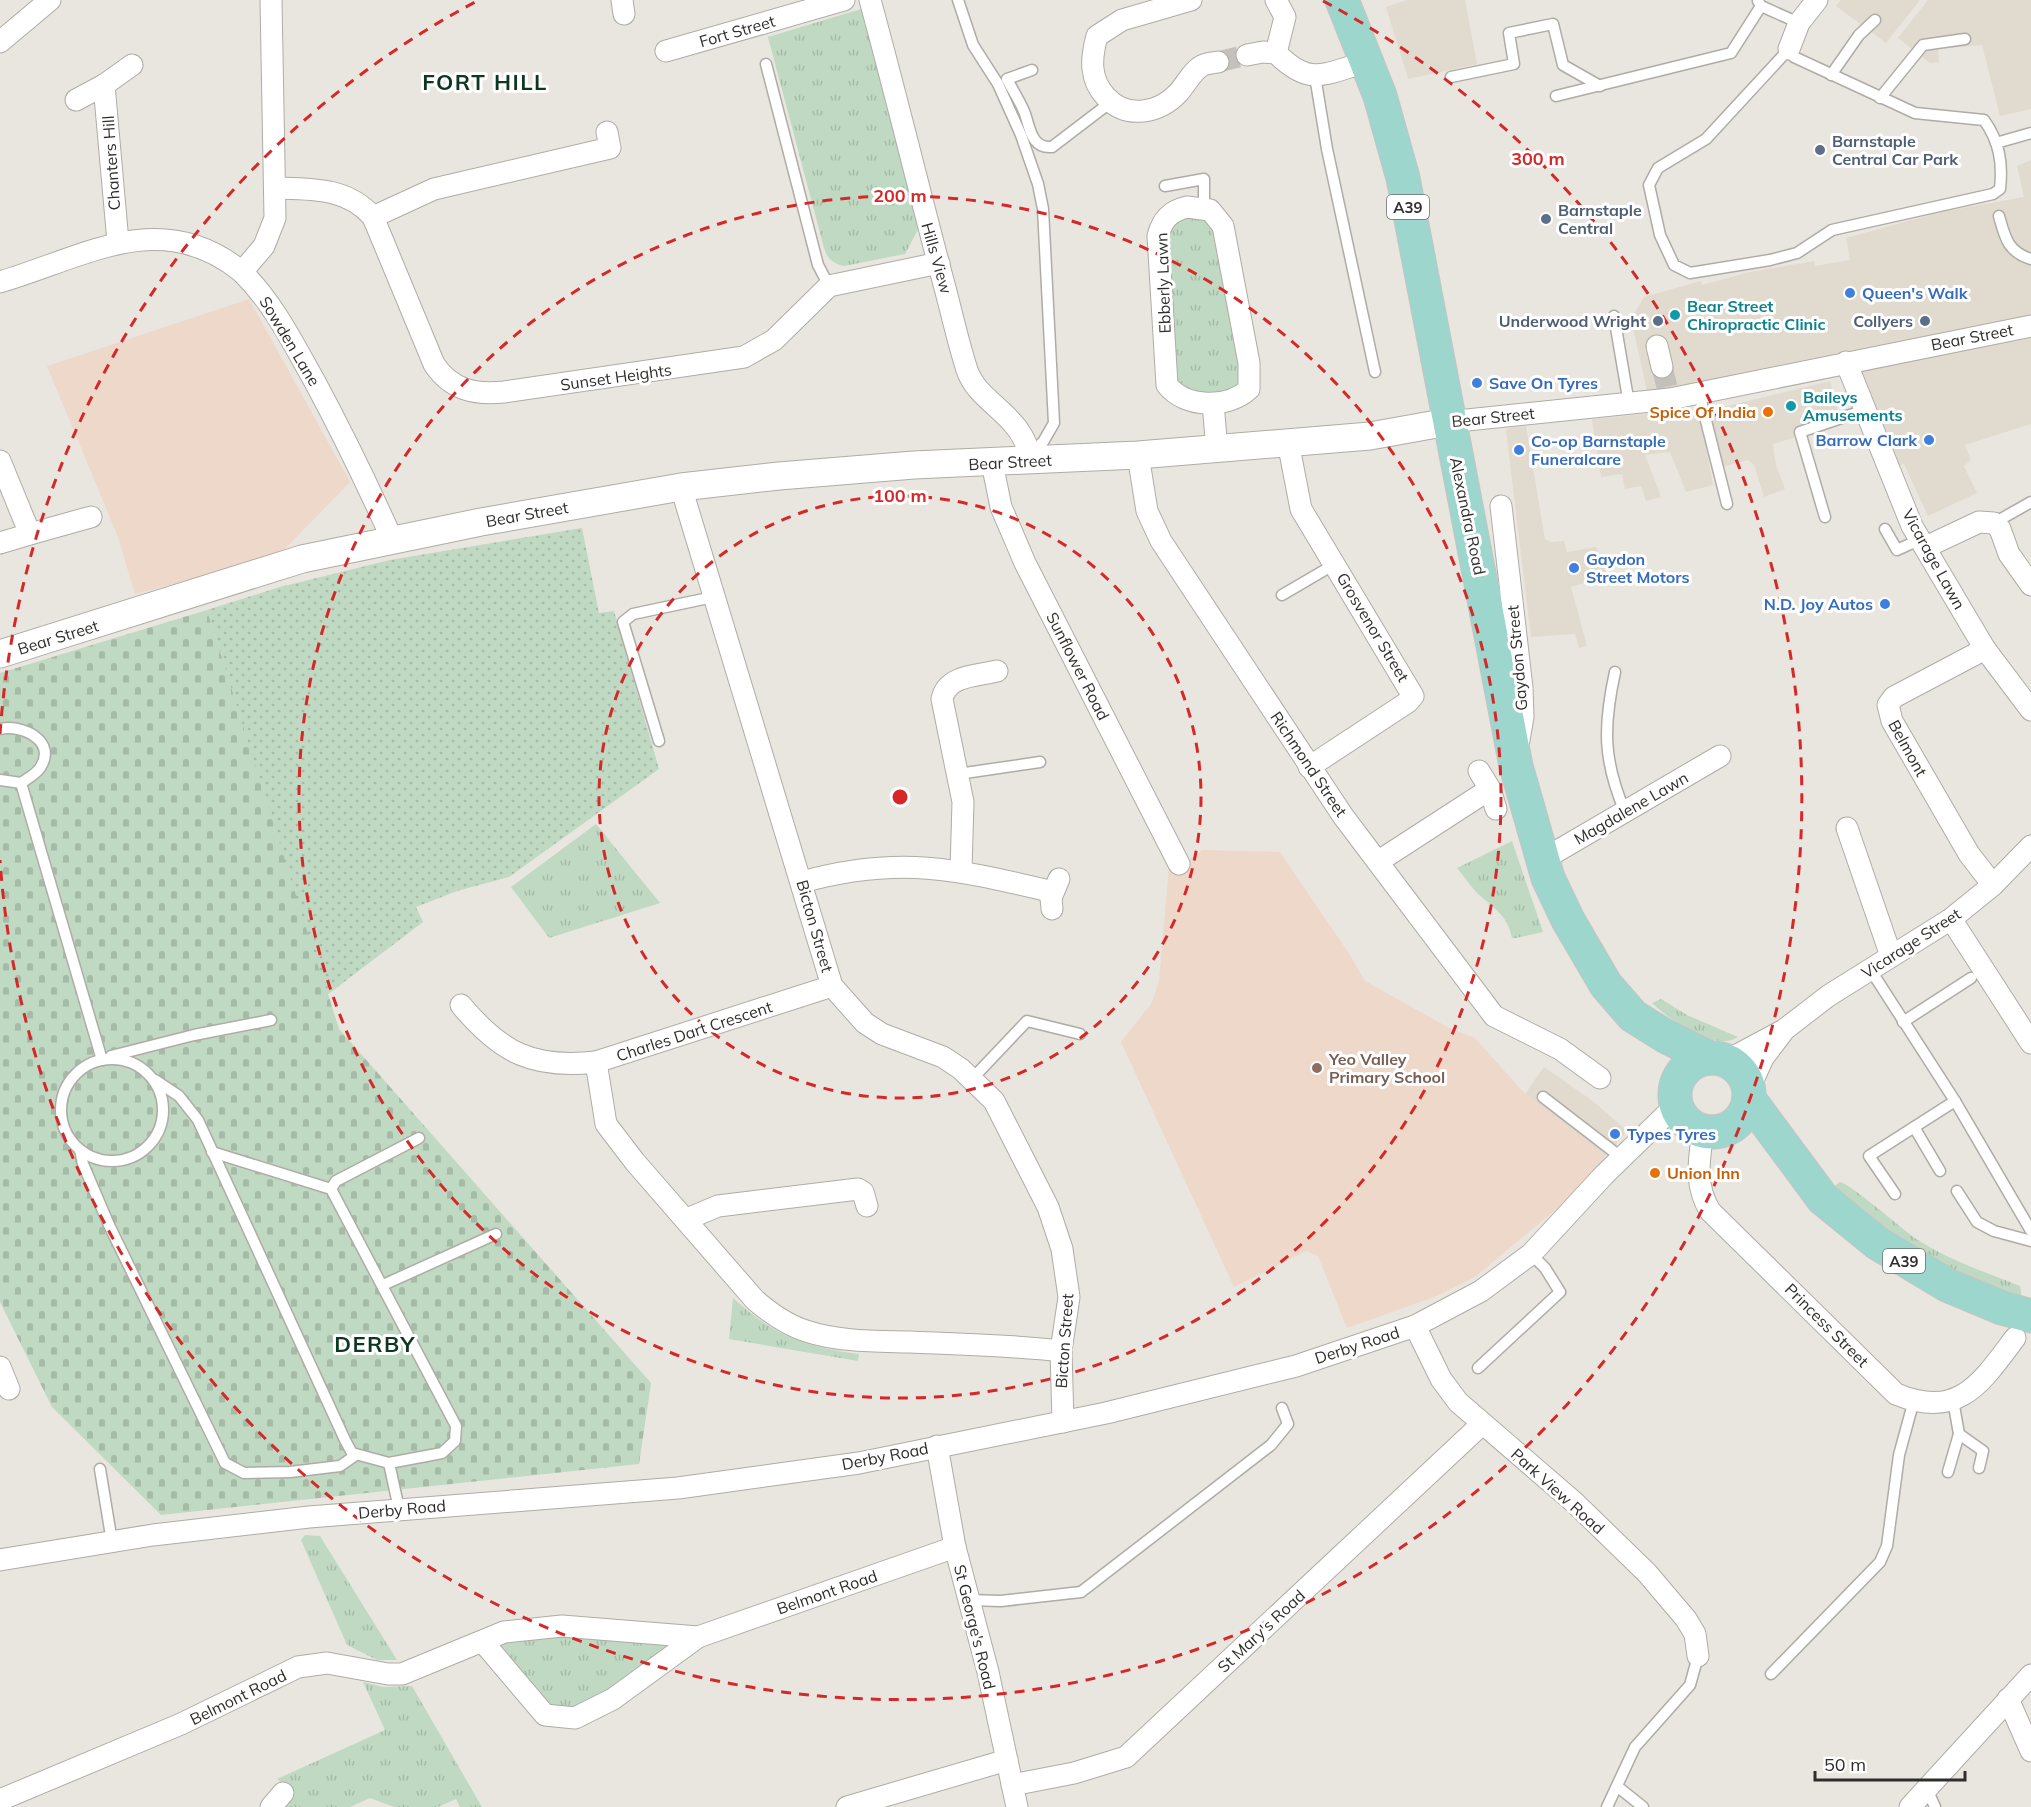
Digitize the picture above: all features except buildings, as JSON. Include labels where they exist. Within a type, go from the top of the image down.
[{"type":"main road","name":"Alexandra Road","points":[[1342,0],[1380,96],[1403,178],[1438,354],[1448,422],[1497,586],[1516,766],[1542,860],[1578,936],[1606,985],[1633,1016],[1665,1036],[1717,1059]]},
{"type":"main road","name":"Alexandra Road","points":[[1633,1016],[1636,1030],[1677,1094]]},
{"type":"main road","points":[[1717,1059],[1736,1067],[1749,1094],[1746,1111],[1739,1121],[1716,1130],[1682,1117],[1677,1094],[1690,1066],[1717,1059]]},
{"type":"main road","name":"A39","points":[[1749,1094],[1799,1170],[1823,1199],[1877,1243],[1915,1268],[1977,1299],[2023,1327]]},
{"type":"main road","name":"A39","points":[[1716,1130],[1799,1170]]},
{"type":"street","points":[[0,282],[118,242],[149,238],[177,240],[217,254],[242,272],[264,246],[272,229],[275,188],[271,0]]},
{"type":"street","name":"Fort Street","points":[[666,51],[843,0]]},
{"type":"street","name":"Hills View","points":[[870,0],[971,378],[1014,422],[1026,439],[1031,457]]},
{"type":"street","points":[[1191,0],[1122,20],[1097,36],[1092,64],[1095,83],[1111,102],[1128,111],[1152,111],[1178,94],[1198,68],[1218,62]]},
{"type":"street","points":[[1276,0],[1285,17],[1276,53]]},
{"type":"street","points":[[1789,49],[1799,23],[1817,0]]},
{"type":"street","points":[[0,42],[41,2]]},
{"type":"street","points":[[1247,55],[1263,52],[1276,53],[1301,74],[1315,76],[1367,63]]},
{"type":"street","points":[[76,100],[104,85],[132,64]]},
{"type":"street","name":"Chanters Hill","points":[[104,85],[118,242]]},
{"type":"street","points":[[373,217],[434,189],[610,148]]},
{"type":"street","name":"Sunset Heights","points":[[275,188],[337,192],[358,203],[373,217],[434,364],[446,380],[464,390],[477,393],[504,392],[744,357],[774,340],[829,286]]},
{"type":"street","name":"Ebberly Lawn","points":[[1187,207],[1204,207],[1215,214],[1223,226],[1250,382],[1249,389],[1237,399],[1213,404],[1180,397],[1167,385],[1158,236],[1161,225],[1170,214],[1187,207]]},
{"type":"street","points":[[829,286],[939,263]]},
{"type":"street","name":"Sowden Lane","points":[[242,272],[267,299],[288,333],[350,447],[392,539]]},
{"type":"street","name":"Bear Street","points":[[0,654],[302,559],[392,539],[681,487],[778,476],[992,463],[1031,457],[1138,455],[1370,436],[1448,422],[1629,404],[1664,375],[1700,393],[2031,326]]},
{"type":"street","name":"Vicarage Lawn","points":[[1846,362],[1912,526],[1985,649],[2031,710]]},
{"type":"street","points":[[1213,404],[1217,449]]},
{"type":"street","name":"Grosvenor Street","points":[[1288,442],[1301,509],[1413,696],[1408,702],[1309,767]]},
{"type":"street","name":"Richmond Street","points":[[1138,455],[1147,511],[1161,542],[1309,767],[1494,1016],[1560,1049],[1600,1078]]},
{"type":"street","points":[[0,461],[30,534]]},
{"type":"street","name":"Sunflower Road","points":[[992,463],[1001,507],[1025,563],[1179,864]]},
{"type":"street","name":"Bicton Street","points":[[681,487],[832,986],[865,1023],[882,1034],[943,1057],[972,1079],[994,1101],[1048,1207],[1062,1249],[1069,1297],[1060,1351],[1063,1422]]},
{"type":"street","name":"Gaydon Street","points":[[1497,586],[1501,506]]},
{"type":"street","points":[[0,543],[91,517]]},
{"type":"street","points":[[1924,543],[1979,522],[1994,523],[2000,529],[2009,554],[2031,585]]},
{"type":"street","name":"Belmont","points":[[1985,649],[1894,697],[1888,705],[1892,721],[1969,854],[1993,885]]},
{"type":"street","points":[[961,870],[963,802],[945,720],[943,692],[952,682],[997,671]]},
{"type":"street","name":"Magdalene Lawn","points":[[1542,860],[1720,756]]},
{"type":"street","points":[[1379,861],[1493,799],[1479,771]]},
{"type":"street","points":[[1847,828],[1891,956]]},
{"type":"street","name":"Vicarage Street","points":[[1717,1059],[1784,1030],[1828,996],[1951,919],[1993,885],[2031,846]]},
{"type":"street","points":[[802,882],[837,873],[879,867],[919,866],[961,870],[1055,893]]},
{"type":"street","points":[[1951,919],[2031,1043]]},
{"type":"street","name":"Charles Dart Crescent","points":[[832,986],[596,1062],[606,1124],[635,1162],[687,1219],[755,1300],[771,1314],[804,1331],[830,1337],[861,1340],[1019,1346],[1060,1351]]},
{"type":"street","points":[[460,1005],[486,1034],[514,1054],[539,1062],[565,1065],[596,1062]]},
{"type":"street","name":"Vicarage Street","points":[[1749,1094],[1763,1058],[1784,1030]]},
{"type":"street","name":"Derby Road","points":[[0,1560],[112,1542],[309,1517],[700,1486],[859,1463],[1152,1403],[1296,1366],[1415,1326],[1481,1291],[1531,1254],[1622,1158],[1677,1094]]},
{"type":"street","name":"Princess Street","points":[[1716,1130],[1698,1179],[1710,1211],[1896,1394],[1931,1403],[1953,1400],[1971,1392],[1985,1378],[2023,1327]]},
{"type":"street","points":[[687,1219],[718,1206],[858,1189],[863,1192],[867,1206]]},
{"type":"street","name":"Park View Road","points":[[1415,1326],[1441,1379],[1458,1402],[1575,1503],[1647,1573],[1686,1619],[1695,1634],[1698,1656]]},
{"type":"street","points":[[0,1367],[9,1389]]},
{"type":"street","name":"St Mary's Road","points":[[1012,1785],[1074,1773],[1126,1757],[1482,1424]]},
{"type":"street","name":"St George's Road","points":[[937,1446],[955,1547],[967,1600],[988,1672],[1017,1807]]},
{"type":"street","name":"Belmont Road","points":[[483,1642],[545,1715],[575,1718],[613,1699],[698,1637],[955,1547]]},
{"type":"street","name":"Belmont Road","points":[[0,1800],[181,1724],[298,1667],[327,1663],[388,1674],[402,1674],[504,1632],[562,1626],[698,1637]]},
{"type":"street","points":[[1910,1807],[1931,1798],[2008,1699],[2031,1675]]},
{"type":"street","points":[[2008,1699],[2031,1751]]},
{"type":"street","points":[[847,1807],[1007,1760]]},
{"type":"lane","points":[[958,0],[973,45],[998,84],[1021,135],[1038,184],[1043,209],[1054,423],[1031,457]]},
{"type":"lane","points":[[1556,96],[1731,53],[1760,3],[1799,23]]},
{"type":"lane","points":[[1831,75],[1859,36],[1875,20]]},
{"type":"lane","points":[[1451,77],[1514,64],[1509,33],[1553,24],[1563,65],[1600,86]]},
{"type":"lane","points":[[1880,98],[1923,45],[1965,39]]},
{"type":"lane","points":[[1789,49],[1794,57],[1915,113],[1983,120],[1996,138],[2002,169],[2000,189],[1993,194],[1832,230],[1797,253],[1767,261],[1689,273],[1682,271],[1674,265],[1660,235],[1649,185],[1658,168],[1706,139],[1789,49]]},
{"type":"lane","points":[[766,64],[818,265],[829,286]]},
{"type":"lane","points":[[1032,70],[1007,79],[1024,110],[1036,142],[1041,146],[1052,147],[1111,102]]},
{"type":"lane","points":[[1315,76],[1327,149],[1375,372]]},
{"type":"lane","points":[[1996,143],[2031,133]]},
{"type":"lane","points":[[1165,186],[1204,179],[1204,207]]},
{"type":"lane","points":[[1999,216],[2007,244],[2014,252],[2031,259]]},
{"type":"lane","points":[[1614,316],[1629,404]]},
{"type":"lane","points":[[1700,393],[1727,504]]},
{"type":"lane","points":[[1825,517],[1800,432],[1865,410]]},
{"type":"lane","points":[[1994,523],[2031,502]]},
{"type":"lane","points":[[1885,529],[1897,550],[1924,543]]},
{"type":"lane","points":[[1282,595],[1335,564]]},
{"type":"lane","points":[[659,741],[623,622],[633,614],[713,597]]},
{"type":"lane","points":[[1615,672],[1606,713],[1606,742],[1617,792],[1625,812]]},
{"type":"lane","points":[[0,729],[29,732],[39,739],[44,747],[40,769],[21,783],[0,780]]},
{"type":"lane","points":[[958,774],[1040,762]]},
{"type":"lane","points":[[21,783],[106,1059]]},
{"type":"lane","points":[[1870,969],[1955,1101],[2031,1231]]},
{"type":"lane","points":[[1903,1022],[1971,978]]},
{"type":"lane","points":[[106,1059],[113,1054],[271,1020]]},
{"type":"lane","points":[[972,1079],[1027,1021],[1080,1034]]},
{"type":"lane","points":[[155,1080],[162,1095],[164,1112],[161,1128],[152,1142],[140,1153],[125,1160],[108,1161],[92,1157],[80,1150],[67,1136],[61,1119],[61,1102],[66,1085],[77,1072],[92,1062],[106,1059],[127,1060],[142,1068],[178,1096],[198,1120],[212,1152],[345,1440],[352,1453],[389,1463],[442,1453],[450,1448],[457,1436],[456,1426],[331,1189],[212,1152]]},
{"type":"lane","points":[[1543,1097],[1622,1158]]},
{"type":"lane","points":[[1895,1194],[1869,1156],[1955,1101]]},
{"type":"lane","points":[[1914,1127],[1940,1171]]},
{"type":"lane","points":[[331,1189],[336,1181],[419,1138]]},
{"type":"lane","points":[[80,1150],[83,1164],[109,1225],[184,1383],[225,1463],[244,1473],[290,1472],[340,1466],[357,1455]]},
{"type":"lane","points":[[1957,1191],[1977,1222],[1994,1230],[2031,1241]]},
{"type":"lane","points":[[383,1285],[496,1234]]},
{"type":"lane","points":[[1478,1368],[1560,1292],[1545,1268],[1531,1254]]},
{"type":"lane","points":[[1771,1674],[1880,1562],[1887,1546],[1899,1455],[1914,1400]]},
{"type":"lane","points":[[1948,1472],[1959,1434],[1953,1400]]},
{"type":"lane","points":[[967,1600],[1001,1601],[1081,1592],[1271,1444],[1288,1424],[1282,1408]]},
{"type":"lane","points":[[1959,1434],[1983,1450],[1979,1468]]},
{"type":"lane","points":[[389,1463],[399,1509]]},
{"type":"lane","points":[[100,1469],[112,1542]]},
{"type":"lane","points":[[1606,1807],[1618,1787],[1635,1747],[1690,1684],[1698,1656]]},
{"type":"lane","points":[[1618,1787],[1643,1807]]},
{"type":"shaded area","points":[[1407,0],[1465,0],[1477,64],[1408,79],[1386,7]]},
{"type":"shaded area","points":[[1841,0],[1920,0],[1886,43],[1836,6]]},
{"type":"shaded area","points":[[1928,0],[2031,0],[2031,109],[2000,116],[1982,45],[1938,49],[1939,62],[1930,63],[1898,38]]},
{"type":"shaded area","points":[[2031,160],[2031,424],[1965,445],[1971,460],[1964,466],[1977,493],[1928,516],[1904,464],[1888,469],[1846,362],[1670,399],[1667,387],[1647,391],[1631,319],[1644,297],[1701,281],[1702,285],[1750,272],[1814,261],[1815,266],[1850,260],[1846,238],[1941,212],[2024,197],[2017,166]]},
{"type":"shaded area","points":[[249,299],[350,482],[278,556],[135,594],[118,537],[47,366]]},
{"type":"shaded area","points":[[1830,381],[1841,423],[1773,444],[1776,465],[1785,489],[1764,497],[1754,465],[1748,460],[1721,467],[1707,411]]},
{"type":"shaded area","points":[[1699,409],[1713,485],[1686,492],[1670,452],[1645,455],[1661,497],[1646,501],[1641,486],[1625,489],[1622,474],[1601,477],[1592,419]]},
{"type":"shaded area","points":[[1526,426],[1545,539],[1551,542],[1564,541],[1567,552],[1596,547],[1607,576],[1571,587],[1587,646],[1579,648],[1575,634],[1531,637],[1506,430]]},
{"type":"shaded area","name":"Yeo Valley Primary School","points":[[1202,850],[1280,852],[1365,981],[1451,1029],[1475,1038],[1525,1094],[1606,1156],[1561,1205],[1475,1277],[1437,1296],[1347,1328],[1318,1256],[1306,1251],[1234,1287],[1121,1042],[1151,1004],[1159,981],[1169,866],[1185,863]]},
{"type":"shaded area","points":[[1544,1067],[1594,1102],[1627,1131],[1606,1156],[1525,1094]]},
{"type":"green space","points":[[861,9],[921,224],[905,254],[844,266],[831,260],[824,248],[768,37]]},
{"type":"green space","points":[[1215,214],[1244,394],[1174,393],[1164,220]]},
{"type":"green space","points":[[582,528],[599,613],[614,611],[659,769],[509,877],[457,891],[416,907],[423,922],[327,995],[207,610],[280,587],[390,560]]},
{"type":"green space","points":[[207,610],[339,1029],[651,1383],[639,1464],[161,1515],[52,1407],[0,1302],[0,673]]},
{"type":"green space","points":[[596,824],[660,903],[549,938],[511,887]]},
{"type":"green space","points":[[1512,841],[1543,932],[1516,938],[1512,938],[1500,913],[1478,894],[1457,868]]},
{"type":"green space","points":[[1661,999],[1687,1015],[1738,1037],[1728,1041],[1716,1041],[1692,1032],[1652,1003]]},
{"type":"green space","points":[[1840,1182],[1930,1247],[1968,1266],[2020,1286],[2022,1299],[1975,1284],[1900,1242],[1833,1187]]},
{"type":"green space","points":[[733,1298],[776,1330],[822,1348],[859,1354],[858,1361],[729,1339]]},
{"type":"green space","points":[[305,1535],[320,1536],[397,1660],[377,1660],[347,1645],[301,1540]]},
{"type":"green space","points":[[504,1633],[697,1637],[613,1698],[545,1715],[484,1642]]},
{"type":"green space","points":[[363,1682],[383,1687],[412,1686],[482,1807],[460,1807],[456,1799],[438,1807],[394,1807],[370,1798],[350,1807],[285,1807],[295,1792],[277,1779],[385,1730]]},
{"type":"tunnel","points":[[1218,62],[1247,55]]},
{"type":"tunnel","points":[[1662,367],[1667,387]]},
{"type":"place","name":"Barnstaple Central Car Park","points":[[1820,150]]},
{"type":"place","name":"Barnstaple Central","points":[[1546,219]]},
{"type":"place","name":"Queen's Walk","points":[[1850,293]]},
{"type":"place","name":"Bear Street Chiropractic Clinic","points":[[1675,315]]},
{"type":"place","name":"Underwood Wright","points":[[1658,321]]},
{"type":"place","name":"Collyers","points":[[1925,321]]},
{"type":"place","name":"Save On Tyres","points":[[1477,383]]},
{"type":"place","name":"Baileys Amusements","points":[[1791,406]]},
{"type":"place","name":"Spice Of India","points":[[1768,412]]},
{"type":"place","name":"Barrow Clark","points":[[1929,440]]},
{"type":"place","name":"Co-op Barnstaple Funeralcare","points":[[1519,450]]},
{"type":"place","name":"Gaydon Street Motors","points":[[1574,568]]},
{"type":"place","name":"N.D. Joy Autos","points":[[1885,604]]},
{"type":"place","name":"Yeo Valley Primary School","points":[[1317,1068]]},
{"type":"place","name":"Types Tyres","points":[[1615,1134]]},
{"type":"place","name":"Union Inn","points":[[1655,1173]]},
{"type":"district","name":"FORT HILL","points":[[485,82]]},
{"type":"district","name":"DERBY","points":[[375,1344]]}]
